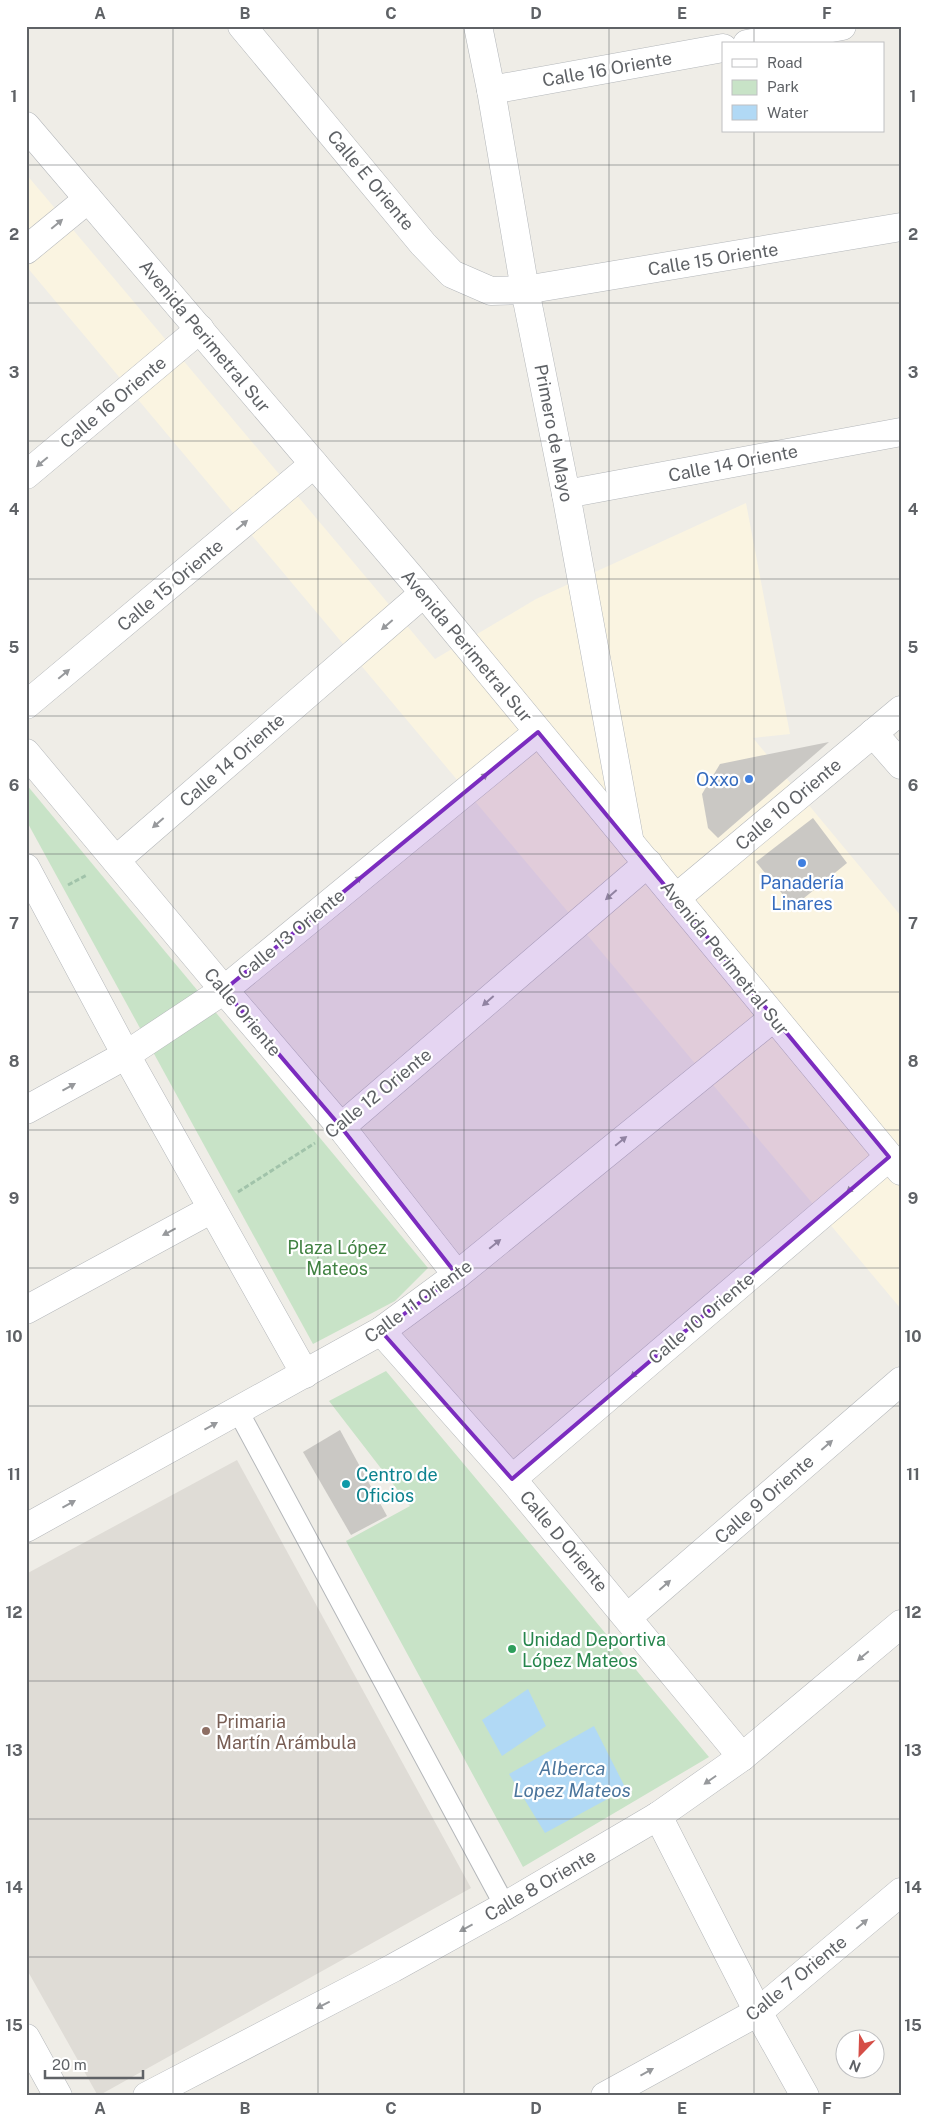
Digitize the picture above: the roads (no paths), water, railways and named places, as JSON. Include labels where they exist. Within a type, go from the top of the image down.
[{"type":"street","name":"Calle E Oriente","points":[[242,26],[423,244],[452,274],[491,291],[525,290]]},
{"type":"street","name":"Primero de Mayo","points":[[478,26],[491,90],[525,290],[566,494],[629,841]]},
{"type":"street","points":[[758,42],[842,26]]},
{"type":"street","name":"Calle 16 Oriente","points":[[491,90],[722,48]]},
{"type":"street","name":"Avenida Perimetral Sur","points":[[26,126],[424,593],[648,863],[772,1018],[895,1164]]},
{"type":"street","points":[[26,250],[88,198]]},
{"type":"street","name":"Calle 15 Oriente","points":[[525,290],[901,227]]},
{"type":"street","name":"Calle 16 Oriente","points":[[26,475],[200,329]]},
{"type":"street","name":"Calle 14 Oriente","points":[[566,494],[901,432]]},
{"type":"street","name":"Calle 15 Oriente","points":[[26,705],[314,464]]},
{"type":"street","name":"Calle 14 Oriente","points":[[116,860],[424,593]]},
{"type":"street","name":"Calle 10 Oriente","points":[[676,898],[901,710]]},
{"type":"street","name":"Calle 13 Oriente","points":[[26,1110],[126,1056],[224,990],[538,732]]},
{"type":"street","points":[[873,734],[901,765]]},
{"type":"street","name":"Calle Oriente","points":[[26,753],[341,1127],[457,1274]]},
{"type":"street","name":"Calle 12 Oriente","points":[[341,1127],[648,863]]},
{"type":"street","points":[[26,868],[35,903],[126,1056],[305,1374]]},
{"type":"street","name":"Calle 11 Oriente","points":[[26,1528],[381,1331],[457,1274],[772,1018]]},
{"type":"street","name":"Calle 10 Oriente","points":[[512,1479],[895,1164]]},
{"type":"street","points":[[26,1310],[212,1209]]},
{"type":"street","name":"Calle D Oriente","points":[[381,1331],[512,1479],[742,1757]]},
{"type":"street","name":"Calle 9 Oriente","points":[[628,1617],[901,1381]]},
{"type":"street","name":"Calle 8 Oriente","points":[[148,2096],[393,1968],[505,1906],[658,1816],[742,1757],[901,1624]]},
{"type":"street","points":[[658,1816],[758,2012],[805,2096]]},
{"type":"street","name":"Calle 7 Oriente","points":[[605,2096],[758,2012],[901,1892]]},
{"type":"street","points":[[26,2038],[58,2096]]},
{"type":"lane","points":[[238,1411],[505,1906]]},
{"type":"water","name":"Alberca Lopez Mateos","points":[[528,1689],[546,1726],[502,1756],[482,1720]]},
{"type":"water","name":"Alberca Lopez Mateos","points":[[594,1726],[626,1789],[545,1833],[509,1774]]},
{"type":"place","name":"Oxxo","points":[[749,779]]},
{"type":"place","name":"Panadería Linares","points":[[802,863]]},
{"type":"place","name":"Centro de Oficios","points":[[346,1484]]},
{"type":"place","name":"Unidad Deportiva López Mateos","points":[[512,1649]]},
{"type":"place","name":"Primaria Martín Arámbula","points":[[206,1731]]},
{"type":"park label","name":"Plaza López Mateos","points":[[337,1257]]}]
